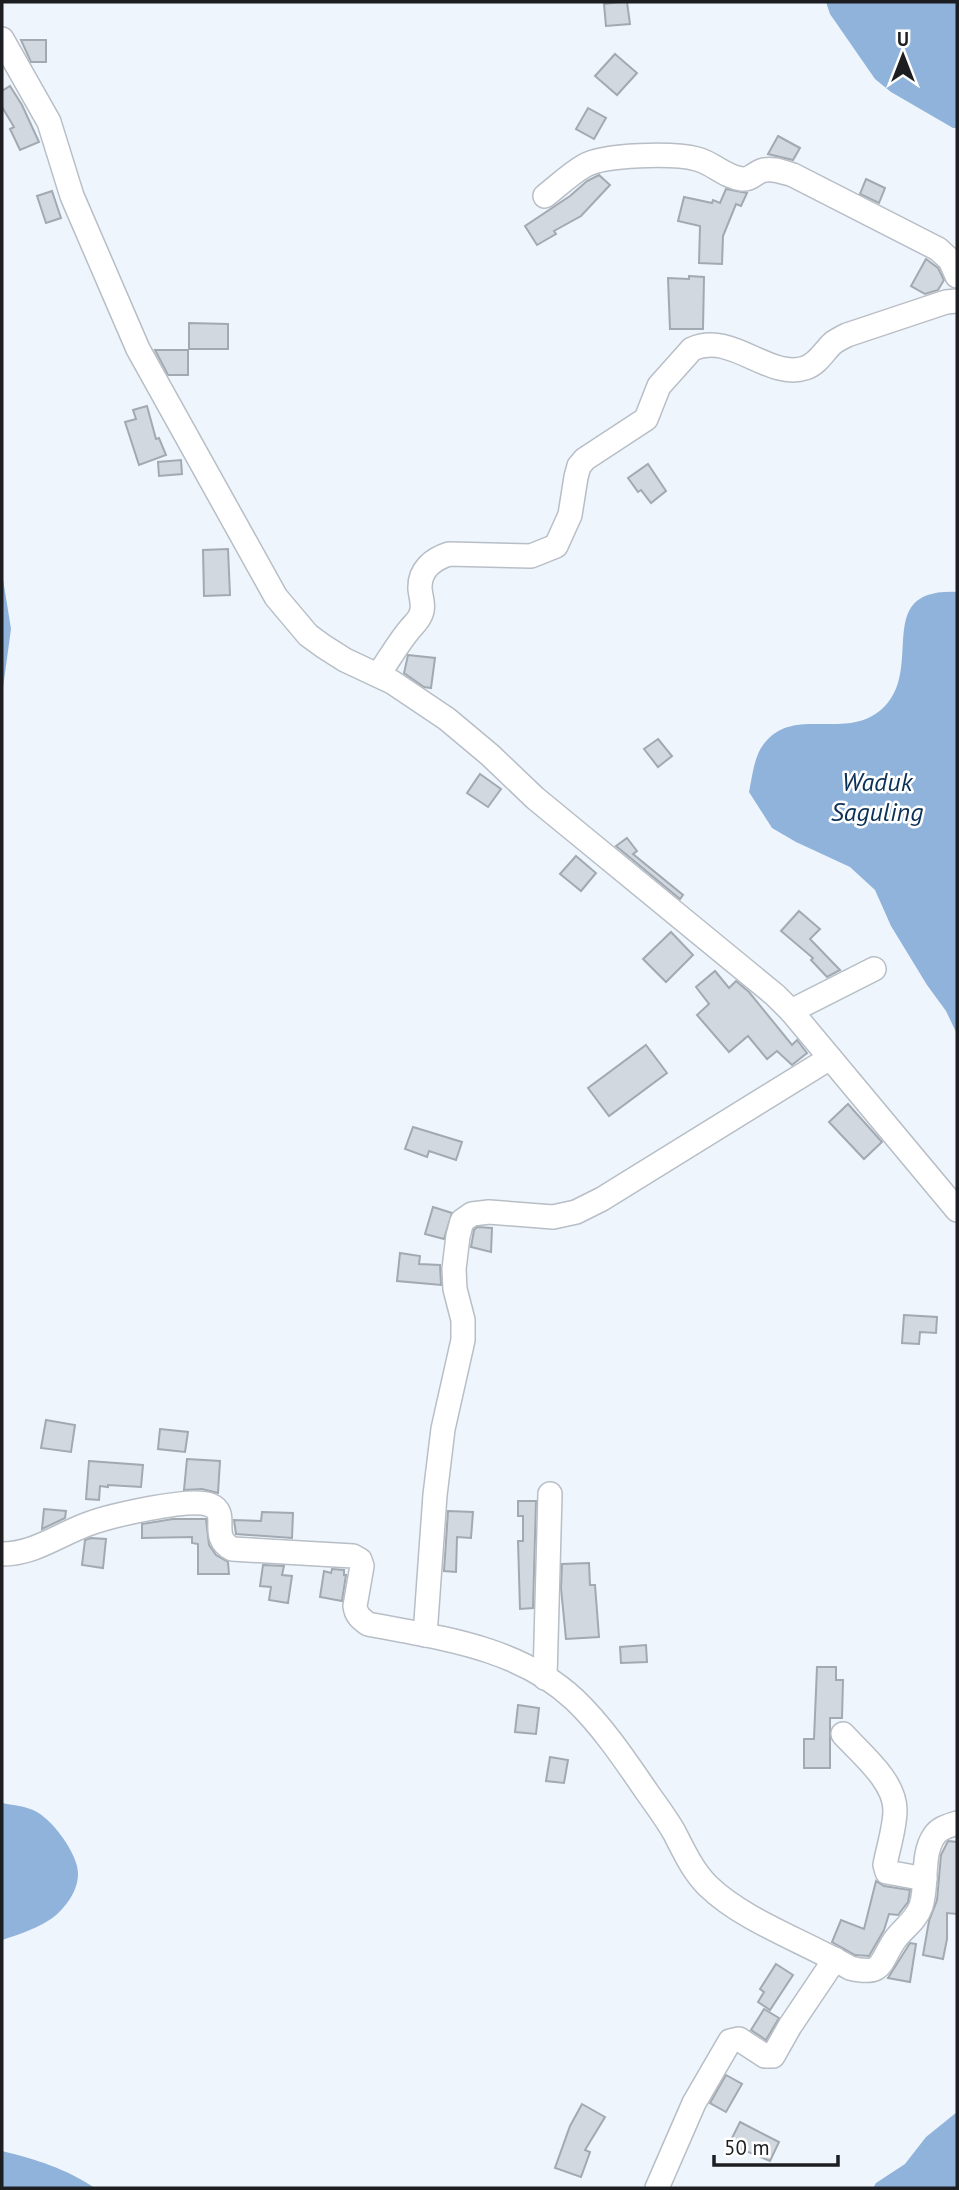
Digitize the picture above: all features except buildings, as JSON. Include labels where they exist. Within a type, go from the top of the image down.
[{"type":"street","points":[[2,39],[25,76],[52,129],[72,195],[138,349],[267,583],[308,635],[345,660],[378,675],[447,719],[535,798],[754,978],[790,1011],[957,1210]]},
{"type":"street","points":[[545,196],[583,166],[597,160],[618,157],[677,156],[699,159],[728,176],[742,179],[750,179],[761,171],[775,169],[804,180],[938,249],[950,260],[957,276]]},
{"type":"street","points":[[378,675],[410,628],[420,618],[423,604],[420,588],[422,575],[430,564],[449,554],[531,556],[556,546],[570,515],[579,466],[584,459],[646,419],[659,386],[692,349],[699,345],[719,344],[776,366],[803,369],[812,365],[833,344],[847,335],[957,301]]},
{"type":"street","points":[[790,1011],[874,969]]},
{"type":"street","points":[[425,1635],[436,1482],[443,1429],[463,1340],[463,1320],[455,1289],[454,1269],[462,1222],[472,1214],[489,1212],[553,1217],[576,1212],[602,1199],[830,1058]]},
{"type":"street","points":[[545,1678],[550,1494]]},
{"type":"street","points":[[2,1554],[39,1548],[89,1523],[195,1502],[210,1505],[217,1510],[220,1520],[219,1537],[223,1545],[232,1549],[354,1556],[360,1560],[362,1566],[356,1612],[368,1625],[455,1640],[495,1653],[545,1678],[574,1699],[624,1758],[673,1830],[694,1870],[708,1886],[733,1907],[850,1968],[865,1972],[875,1970],[883,1964],[894,1941],[914,1919],[920,1907],[933,1837],[942,1828],[957,1823]]},
{"type":"street","points":[[843,1734],[883,1779],[893,1798],[895,1811],[885,1865],[887,1872],[925,1878]]},
{"type":"street","points":[[657,2188],[694,2103],[730,2041],[740,2039],[765,2056],[773,2056],[835,1959]]},
{"type":"water","points":[[826,2],[957,2],[957,128],[891,92],[875,79],[830,14]]},
{"type":"water","points":[[2,573],[11,629],[2,695]]},
{"type":"water","name":"Waduk Saguling","points":[[957,592],[957,1034],[946,1011],[891,926],[875,890],[850,867],[772,828],[749,792],[757,755],[775,733],[805,724],[855,722],[870,717],[885,706],[896,689],[901,671],[907,616],[915,602],[931,594]]},
{"type":"water","points":[[2,1803],[29,1809],[48,1820],[69,1847],[78,1874],[74,1892],[57,1914],[35,1928],[2,1940]]},
{"type":"water","points":[[957,2112],[957,2188],[873,2188],[876,2183],[905,2164],[926,2137]]},
{"type":"water","points":[[2,2151],[50,2165],[95,2188],[2,2188]]}]
